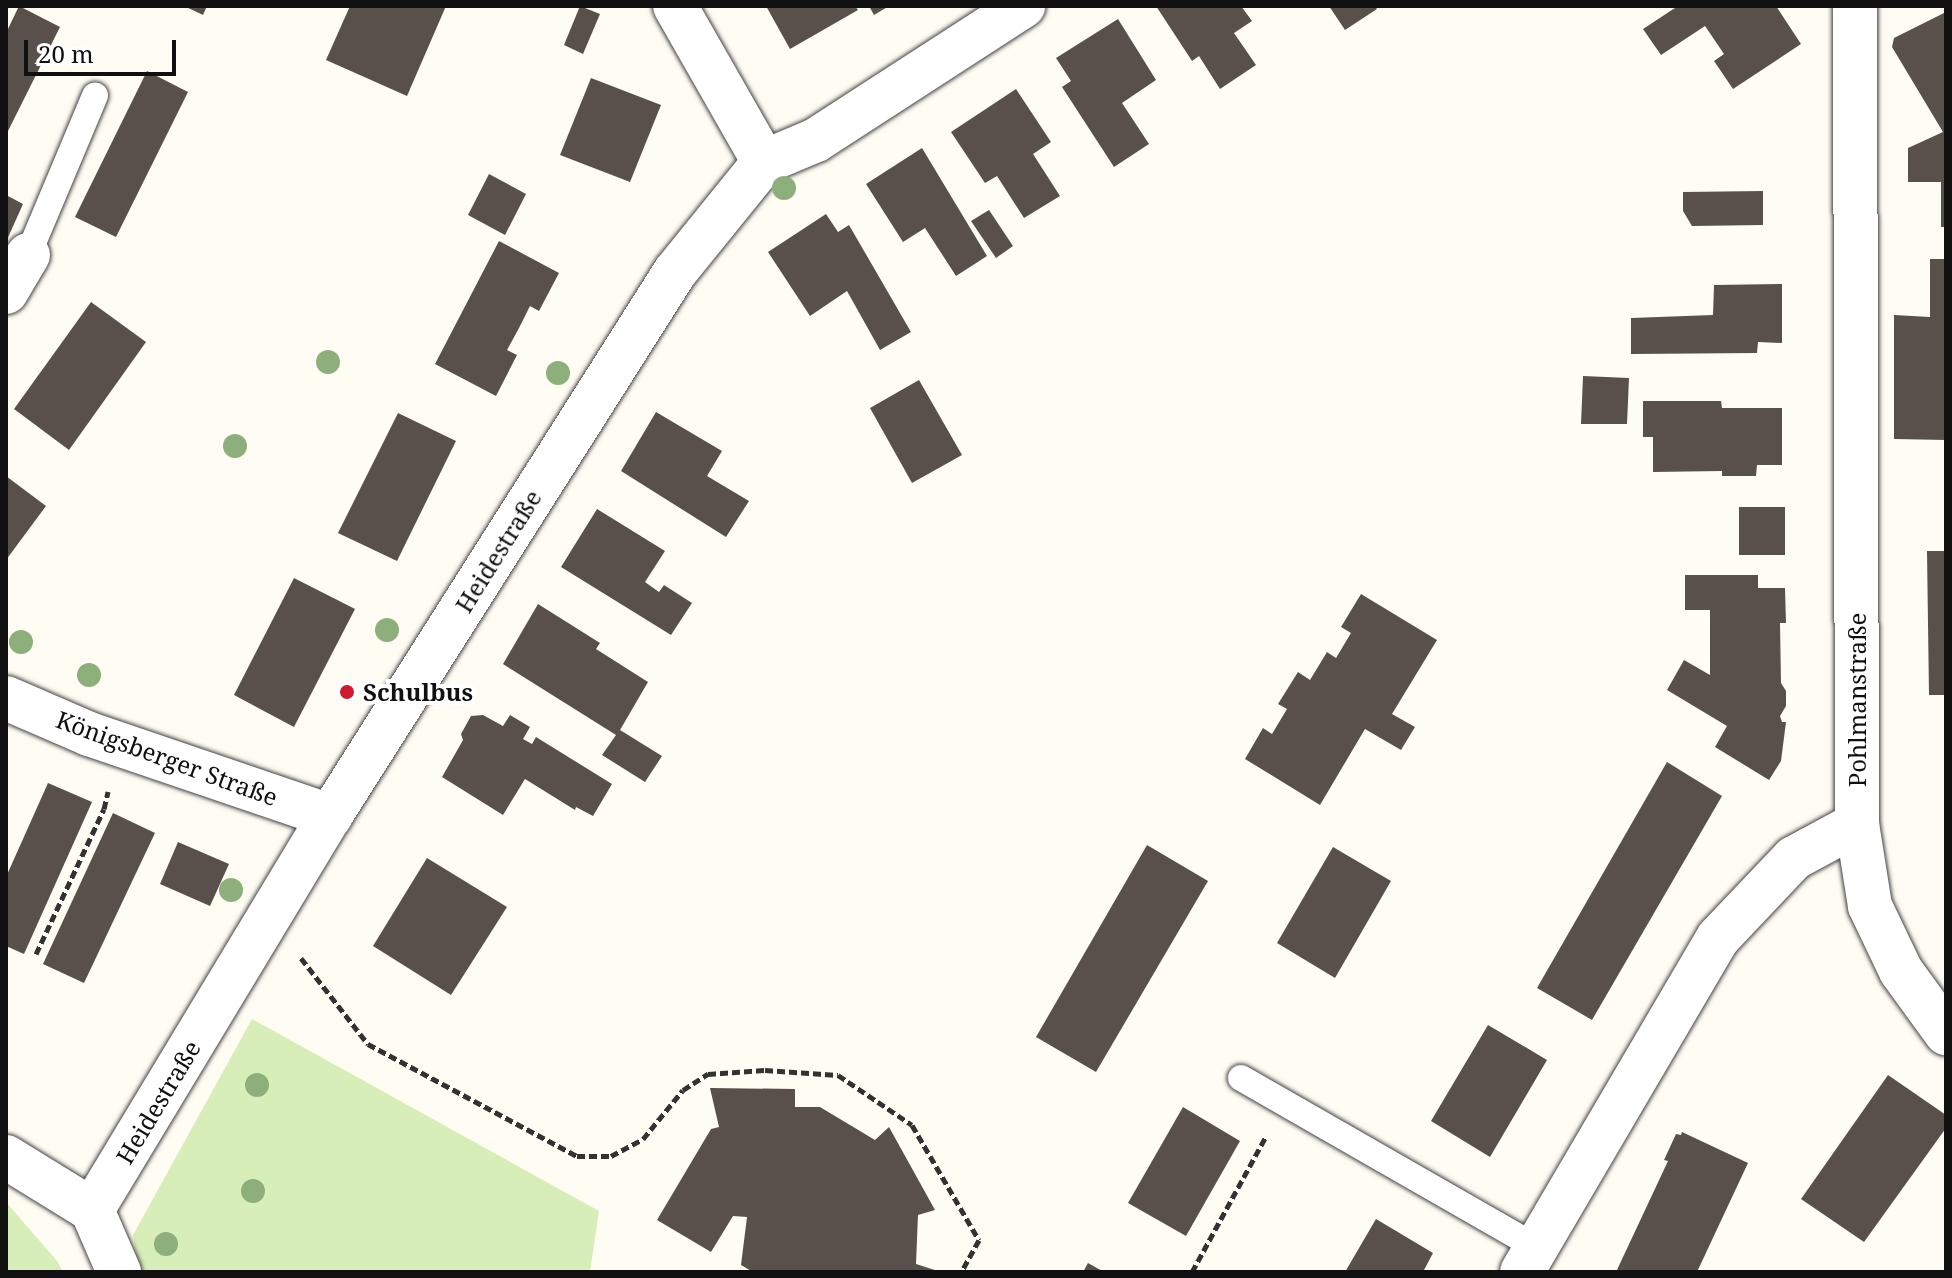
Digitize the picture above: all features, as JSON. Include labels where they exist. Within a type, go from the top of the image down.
[{"type":"street","points":[[675,6],[764,162]]},
{"type":"street","name":"Heidestraße","points":[[92,1210],[330,816],[675,272],[764,162],[816,140],[1023,6]]},
{"type":"street","name":"Pohlmanstraße","points":[[1855,6],[1857,824],[1870,906],[1901,971],[1946,1033]]},
{"type":"street","points":[[6,292],[28,255]]},
{"type":"street","name":"Königsberger Straße","points":[[6,698],[118,743],[330,816]]},
{"type":"street","points":[[1529,1259],[1718,938],[1794,858],[1857,824]]},
{"type":"street","points":[[6,1157],[92,1210],[119,1272]]},
{"type":"lane","points":[[28,255],[95,96]]},
{"type":"lane","points":[[1241,1078],[1284,1102],[1529,1259]]},
{"type":"path","points":[[36,954],[104,809],[118,743]]},
{"type":"path","points":[[261,932],[302,958],[368,1044],[577,1156],[611,1156],[643,1139],[683,1090],[708,1074],[765,1070],[838,1075],[912,1125],[979,1240],[961,1272]]},
{"type":"path","points":[[1192,1272],[1284,1102]]},
{"type":"green space","points":[[252,1019],[599,1211],[590,1272],[139,1272],[133,1235]]},
{"type":"green space","points":[[6,1202],[57,1261],[63,1272],[6,1272]]},
{"type":"building","points":[[19,6],[60,27],[6,135],[6,33]]},
{"type":"building","points":[[184,6],[207,6],[203,15]]},
{"type":"building","points":[[350,6],[446,6],[407,96],[326,60]]},
{"type":"building","points":[[580,6],[600,14],[583,54],[564,45]]},
{"type":"building","points":[[766,6],[855,6],[858,10],[790,49]]},
{"type":"building","points":[[869,6],[889,6],[874,15]]},
{"type":"building","points":[[1156,6],[1241,6],[1252,21],[1234,33],[1256,65],[1220,89],[1199,56],[1192,61]]},
{"type":"building","points":[[1329,6],[1375,6],[1377,9],[1345,30]]},
{"type":"building","points":[[1678,6],[1776,6],[1801,44],[1733,89],[1714,61],[1724,54],[1705,26],[1661,55],[1643,29]]},
{"type":"building","points":[[1946,12],[1946,227],[1941,227],[1941,182],[1908,182],[1908,148],[1943,132],[1892,47],[1894,38]]},
{"type":"building","points":[[1118,19],[1156,80],[1122,103],[1149,144],[1114,167],[1062,87],[1071,81],[1056,58]]},
{"type":"building","points":[[147,71],[188,92],[116,237],[75,217]]},
{"type":"building","points":[[591,78],[661,105],[630,182],[560,155]]},
{"type":"building","points":[[1016,89],[1051,142],[1033,154],[1060,196],[1024,218],[997,176],[985,183],[951,132]]},
{"type":"building","points":[[922,148],[987,256],[956,276],[925,228],[903,242],[866,184]]},
{"type":"building","points":[[489,174],[526,194],[505,235],[468,215]]},
{"type":"building","points":[[1763,191],[1763,225],[1692,226],[1683,211],[1683,192]]},
{"type":"building","points":[[6,195],[23,204],[6,242]]},
{"type":"building","points":[[989,210],[1013,246],[996,258],[971,221]]},
{"type":"building","points":[[826,214],[838,232],[849,225],[911,332],[880,350],[847,291],[810,316],[768,252]]},
{"type":"building","points":[[499,241],[559,273],[539,311],[530,306],[507,350],[517,355],[496,396],[435,364]]},
{"type":"building","points":[[1930,259],[1946,259],[1946,440],[1894,439],[1894,315],[1930,317]]},
{"type":"building","points":[[1782,284],[1782,343],[1758,342],[1757,353],[1631,354],[1631,318],[1713,315],[1714,285]]},
{"type":"building","points":[[91,302],[146,342],[69,450],[14,409]]},
{"type":"building","points":[[1583,376],[1629,378],[1627,424],[1581,424]]},
{"type":"building","points":[[919,380],[962,455],[912,483],[870,408]]},
{"type":"building","points":[[1643,401],[1721,401],[1722,408],[1782,408],[1782,465],[1757,465],[1756,476],[1722,476],[1722,471],[1653,472],[1653,437],[1643,437]]},
{"type":"building","points":[[656,412],[722,451],[707,476],[749,501],[726,537],[621,471]]},
{"type":"building","points":[[398,413],[456,441],[397,561],[338,533]]},
{"type":"building","points":[[6,476],[46,506],[6,560]]},
{"type":"building","points":[[1739,507],[1785,507],[1785,555],[1739,555]]},
{"type":"building","points":[[597,509],[665,551],[645,582],[659,592],[664,585],[692,603],[671,635],[561,567]]},
{"type":"building","points":[[1927,551],[1946,551],[1946,695],[1929,695]]},
{"type":"building","points":[[1685,575],[1758,575],[1758,588],[1785,588],[1786,623],[1780,623],[1781,683],[1786,691],[1786,706],[1780,716],[1782,722],[1786,722],[1781,761],[1769,780],[1715,747],[1727,726],[1667,690],[1684,660],[1710,675],[1710,610],[1685,610]]},
{"type":"building","points":[[294,578],[355,609],[294,727],[234,695]]},
{"type":"building","points":[[1361,594],[1437,640],[1392,714],[1415,727],[1401,750],[1365,729],[1320,805],[1245,759],[1263,728],[1272,734],[1287,709],[1278,704],[1298,672],[1310,680],[1327,652],[1336,658],[1351,633],[1341,627]]},
{"type":"building","points":[[538,604],[600,643],[596,649],[648,682],[620,730],[662,756],[645,782],[602,755],[616,735],[503,664]]},
{"type":"building","points":[[483,715],[503,726],[510,715],[530,727],[523,739],[532,744],[536,737],[612,784],[593,816],[576,807],[575,810],[525,779],[503,815],[442,777],[463,740],[461,734],[471,716]]},
{"type":"building","points":[[1667,762],[1722,796],[1592,1020],[1537,988]]},
{"type":"building","points":[[48,783],[92,802],[24,954],[6,946],[6,877]]},
{"type":"building","points":[[113,813],[155,833],[84,983],[43,964]]},
{"type":"building","points":[[178,842],[229,864],[210,906],[160,884]]},
{"type":"building","points":[[1147,845],[1208,881],[1096,1072],[1036,1037]]},
{"type":"building","points":[[1333,847],[1391,881],[1335,978],[1277,943]]},
{"type":"building","points":[[427,858],[507,907],[451,995],[373,946]]},
{"type":"building","points":[[1488,1025],[1547,1060],[1490,1157],[1431,1121]]},
{"type":"building","points":[[1888,1075],[1946,1115],[1946,1128],[1864,1242],[1801,1199]]},
{"type":"building","points":[[710,1088],[795,1089],[795,1107],[820,1107],[875,1140],[889,1127],[935,1210],[918,1215],[916,1264],[941,1272],[753,1272],[741,1265],[747,1217],[733,1216],[711,1252],[657,1220],[711,1129],[719,1127]]},
{"type":"building","points":[[1183,1107],[1240,1141],[1186,1236],[1128,1203]]},
{"type":"building","points":[[1682,1132],[1748,1163],[1697,1272],[1616,1272],[1668,1161],[1664,1160],[1676,1134],[1681,1135]]},
{"type":"building","points":[[1376,1219],[1433,1253],[1423,1272],[1345,1272]]},
{"type":"building","points":[[1088,1263],[1104,1272],[1083,1272]]},
{"type":"place","name":"Schulbus","points":[[347,692]]}]
